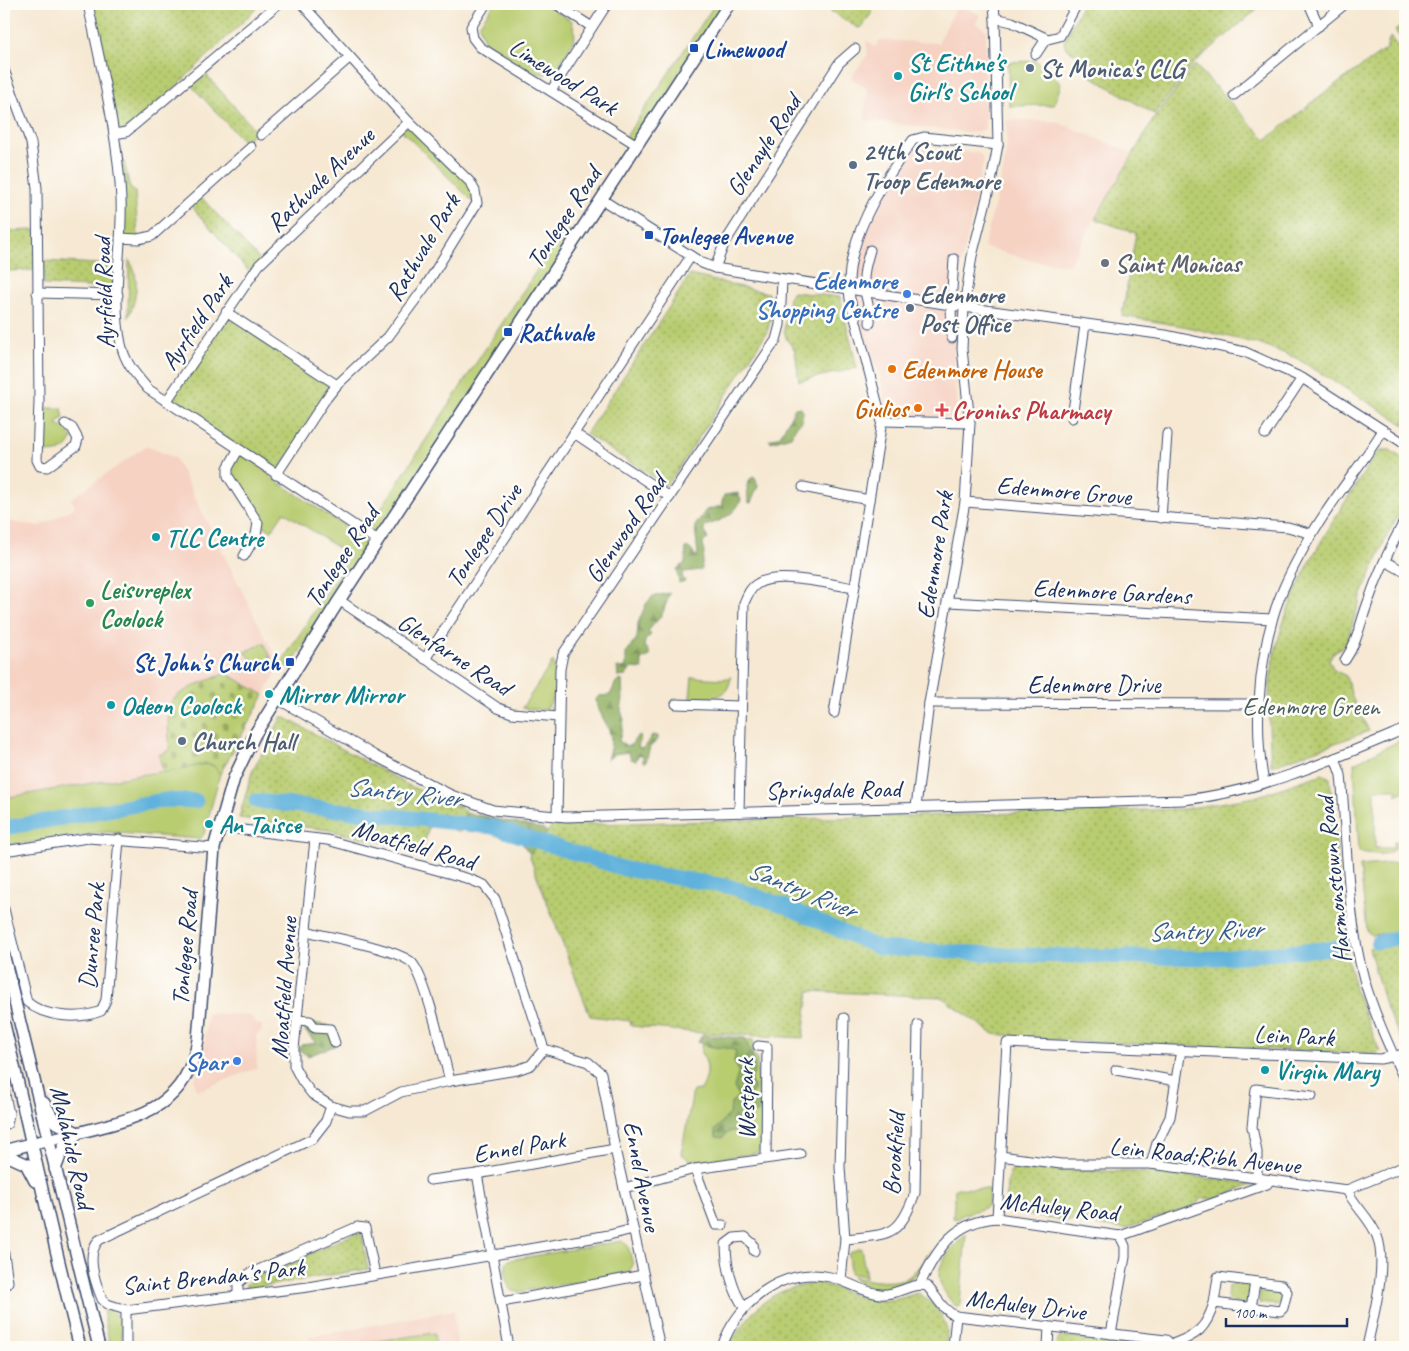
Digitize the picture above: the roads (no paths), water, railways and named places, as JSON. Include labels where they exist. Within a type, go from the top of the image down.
[{"type":"main road","name":"Tonlegee Road","points":[[4,1152],[122,1122],[152,1111],[173,1094],[187,1073],[196,1051],[200,1030],[214,848],[234,778],[244,754],[338,600],[378,542],[729,4]]},
{"type":"main road","name":"Malahide Road","points":[[4,958],[99,1347]]},
{"type":"main road","name":"Malahide Road","points":[[4,1024],[48,1218],[80,1347]]},
{"type":"main road","points":[[37,1090],[55,1122],[78,1133],[63,1148],[55,1170]]},
{"type":"main road","points":[[4,1152],[26,1164],[32,1173],[48,1218]]},
{"type":"street","name":"Ayrfield Road","points":[[88,4],[114,134],[121,199],[118,295],[120,342],[125,361],[148,389],[166,402],[378,542]]},
{"type":"street","points":[[114,134],[126,132],[278,4]]},
{"type":"street","name":"Rathvale Park","points":[[276,475],[325,400],[337,385],[388,337],[427,284],[477,203],[475,191],[470,182],[348,58],[302,4]]},
{"type":"street","name":"Limewood Park","points":[[486,4],[471,27],[473,38],[480,48],[637,145]]},
{"type":"street","points":[[556,4],[592,27]]},
{"type":"street","points":[[551,91],[607,4]]},
{"type":"street","points":[[952,338],[957,306],[991,182],[998,145],[994,4]]},
{"type":"street","points":[[994,18],[1012,22],[1046,39],[1054,39],[1060,36],[1071,19],[1077,4]]},
{"type":"street","points":[[1309,4],[1319,26]]},
{"type":"street","points":[[1234,95],[1345,4]]},
{"type":"street","points":[[1036,54],[1046,39]]},
{"type":"street","name":"Glenayle Road","points":[[715,268],[724,244],[839,63],[855,49]]},
{"type":"street","points":[[261,135],[348,58]]},
{"type":"street","points":[[4,70],[31,143],[37,188],[37,460],[40,466],[47,467],[76,446],[78,439],[72,428],[65,424]]},
{"type":"street","name":"Rathvale Avenue","points":[[259,265],[409,122]]},
{"type":"street","points":[[834,713],[882,421],[866,367],[848,288],[855,245],[868,214],[913,140],[924,137],[998,145]]},
{"type":"street","points":[[120,238],[138,239],[152,236],[251,147]]},
{"type":"street","points":[[601,199],[691,256],[715,268],[782,280],[848,288],[1224,346],[1245,352],[1302,378],[1405,444]]},
{"type":"street","points":[[870,250],[864,270],[865,291],[871,309],[870,323]]},
{"type":"street","name":"Tonlegee Drive","points":[[425,659],[691,256]]},
{"type":"street","points":[[954,259],[957,306]]},
{"type":"street","name":"Ayrfield Park","points":[[166,402],[259,265]]},
{"type":"street","name":"Glenwood Road","points":[[557,816],[558,717],[560,669],[563,654],[776,340],[780,324],[782,280]]},
{"type":"street","points":[[38,293],[118,295]]},
{"type":"street","name":"Edenmore Park","points":[[916,808],[929,703],[949,602],[965,502],[970,423],[957,306]]},
{"type":"street","points":[[226,312],[337,385]]},
{"type":"street","points":[[1072,418],[1085,324]]},
{"type":"street","points":[[1265,434],[1302,378]]},
{"type":"street","points":[[882,421],[970,423]]},
{"type":"street","points":[[1264,783],[1259,758],[1260,704],[1263,667],[1272,619],[1312,534],[1382,430]]},
{"type":"street","points":[[574,433],[670,497]]},
{"type":"street","name":"Edenmore Grove","points":[[1161,518],[1167,434]]},
{"type":"street","points":[[238,450],[228,468],[228,476],[258,522],[256,535],[244,556]]},
{"type":"street","points":[[804,487],[869,500]]},
{"type":"street","name":"Edenmore Grove","points":[[965,502],[1288,527],[1312,534]]},
{"type":"street","points":[[1345,660],[1354,648],[1366,607],[1405,520]]},
{"type":"street","points":[[1385,561],[1405,572]]},
{"type":"street","points":[[739,812],[740,706],[744,603],[749,592],[756,584],[770,578],[854,588]]},
{"type":"street","name":"Glenfarne Road","points":[[338,600],[498,708],[512,713],[558,717]]},
{"type":"street","name":"Edenmore Gardens","points":[[949,602],[1272,619]]},
{"type":"street","name":"Springdale Road","points":[[278,698],[377,757],[451,795],[494,810],[605,818],[739,812],[1203,798],[1264,783],[1336,758],[1405,729]]},
{"type":"street","name":"Edenmore Drive","points":[[929,703],[1260,704]]},
{"type":"street","points":[[676,704],[740,706]]},
{"type":"street","name":"Harmonstown Road","points":[[1336,758],[1341,775],[1350,887],[1360,958],[1372,1001],[1405,1081]]},
{"type":"street","name":"Moatfield Road","points":[[219,828],[308,836],[466,878],[484,885],[495,899],[544,1049]]},
{"type":"street","points":[[4,851],[88,838],[120,839],[214,848]]},
{"type":"street","name":"Dunree Park","points":[[4,908],[27,1002],[37,1011],[52,1013],[84,1016],[101,1011],[106,1000],[120,839]]},
{"type":"street","name":"Moatfield Avenue","points":[[316,839],[294,1049],[294,1066],[302,1082],[312,1094],[331,1106],[349,1111],[365,1111],[401,1092],[450,1081],[517,1070],[531,1065],[544,1049]]},
{"type":"street","points":[[306,931],[391,952],[411,962],[421,977],[450,1081]]},
{"type":"street","name":"Brookfield","points":[[841,1280],[845,1239],[840,1166],[844,1018]]},
{"type":"street","points":[[297,1020],[310,1021],[315,1028],[330,1029],[334,1043]]},
{"type":"street","name":"Brookfield","points":[[845,1239],[893,1232],[906,1218],[915,1193],[918,1025]]},
{"type":"street","name":"Lein Park","points":[[1000,1156],[1007,1043],[1380,1059],[1405,1054]]},
{"type":"street","name":"Westpark","points":[[758,1046],[767,1047],[766,1158]]},
{"type":"street","name":"Ennel Avenue","points":[[544,1049],[588,1062],[601,1074],[615,1149],[660,1347]]},
{"type":"street","points":[[1151,1164],[1157,1143],[1170,1117],[1181,1050]]},
{"type":"street","points":[[1116,1070],[1176,1081]]},
{"type":"street","points":[[1257,1178],[1257,1152],[1252,1128],[1256,1089],[1312,1096]]},
{"type":"street","points":[[4,1090],[9,1114],[6,1124]]},
{"type":"street","name":"Saint Brendan's Park","points":[[331,1106],[326,1121],[312,1139],[99,1240],[93,1246],[91,1257],[102,1300],[107,1304],[126,1310],[238,1294],[308,1287],[610,1235],[633,1229]]},
{"type":"street","name":"Ennel Park","points":[[430,1180],[477,1174],[615,1149]]},
{"type":"street","name":"Westpark","points":[[624,1188],[695,1169],[800,1154]]},
{"type":"street","points":[[996,1218],[1000,1156]]},
{"type":"street","name":"Lein Road;Ribh Avenue","points":[[1000,1156],[1061,1164],[1151,1164],[1347,1190]]},
{"type":"street","points":[[1367,1347],[1379,1282],[1380,1259],[1378,1238],[1371,1222],[1347,1190],[1405,1166]]},
{"type":"street","points":[[695,1169],[716,1226],[723,1225]]},
{"type":"street","points":[[477,1174],[510,1347]]},
{"type":"street","name":"McAuley Road","points":[[920,1284],[933,1258],[955,1232],[979,1219],[996,1218],[1120,1236],[1268,1184],[1270,1180]]},
{"type":"street","points":[[238,1294],[238,1283],[249,1274],[358,1227],[366,1228],[375,1274]]},
{"type":"street","name":"McAuley Drive","points":[[1112,1334],[1125,1258],[1125,1246],[1120,1236]]},
{"type":"street","points":[[744,1307],[737,1296],[726,1256],[726,1244],[734,1238],[745,1237],[753,1244],[754,1250]]},
{"type":"street","points":[[4,1254],[8,1282],[4,1287]]},
{"type":"street","points":[[502,1302],[643,1275]]},
{"type":"street","points":[[722,1347],[744,1307],[775,1285],[789,1278],[816,1275],[841,1280],[882,1295],[891,1294],[920,1284]]},
{"type":"street","name":"McAuley Drive","points":[[920,1284],[928,1286],[939,1303],[949,1313],[956,1316],[1166,1340],[1173,1346],[1193,1337],[1208,1320],[1214,1303],[1218,1277],[1282,1285],[1287,1292],[1283,1308],[1280,1311],[1214,1303]]},
{"type":"street","points":[[1251,1308],[1255,1282]]},
{"type":"street","points":[[126,1310],[126,1347]]},
{"type":"street","points":[[953,1347],[956,1316]]},
{"type":"street","points":[[1048,1347],[1049,1327]]},
{"type":"waterway","name":"Santry River","points":[[4,828],[164,800],[196,801]]},
{"type":"waterway","name":"Santry River","points":[[256,801],[493,827],[625,869],[731,887],[782,905],[879,948],[1015,955],[1216,958],[1336,948]]},
{"type":"waterway","name":"Santry River","points":[[1378,942],[1405,936]]},
{"type":"place","name":"Limewood","points":[[694,48]]},
{"type":"place","name":"St Monica's CLG","points":[[1030,68]]},
{"type":"place","name":"St Eithne's Girl's School","points":[[898,76]]},
{"type":"place","name":"24th Scout Troop Edenmore","points":[[853,165]]},
{"type":"place","name":"Tonlegee Avenue","points":[[649,235]]},
{"type":"place","name":"Saint Monicas","points":[[1105,263]]},
{"type":"place","name":"Edenmore Shopping Centre","points":[[907,294]]},
{"type":"place","name":"Edenmore Post Office","points":[[910,308]]},
{"type":"place","name":"Rathvale","points":[[508,332]]},
{"type":"place","name":"Edenmore House","points":[[892,369]]},
{"type":"place","name":"Giulios","points":[[918,408]]},
{"type":"place","name":"Cronins Pharmacy","points":[[942,410]]},
{"type":"place","name":"TLC Centre","points":[[156,537]]},
{"type":"place","name":"Leisureplex Coolock","points":[[90,603]]},
{"type":"place","name":"St John's Church","points":[[290,662]]},
{"type":"place","name":"Mirror Mirror","points":[[269,694]]},
{"type":"place","name":"Odeon Coolock","points":[[111,705]]},
{"type":"place","name":"Church Hall","points":[[182,741]]},
{"type":"place","name":"An Taisce","points":[[209,824]]},
{"type":"place","name":"Spar","points":[[237,1061]]},
{"type":"place","name":"Virgin Mary","points":[[1265,1070]]},
{"type":"park label","name":"Edenmore Green","points":[[1311,706]]}]
